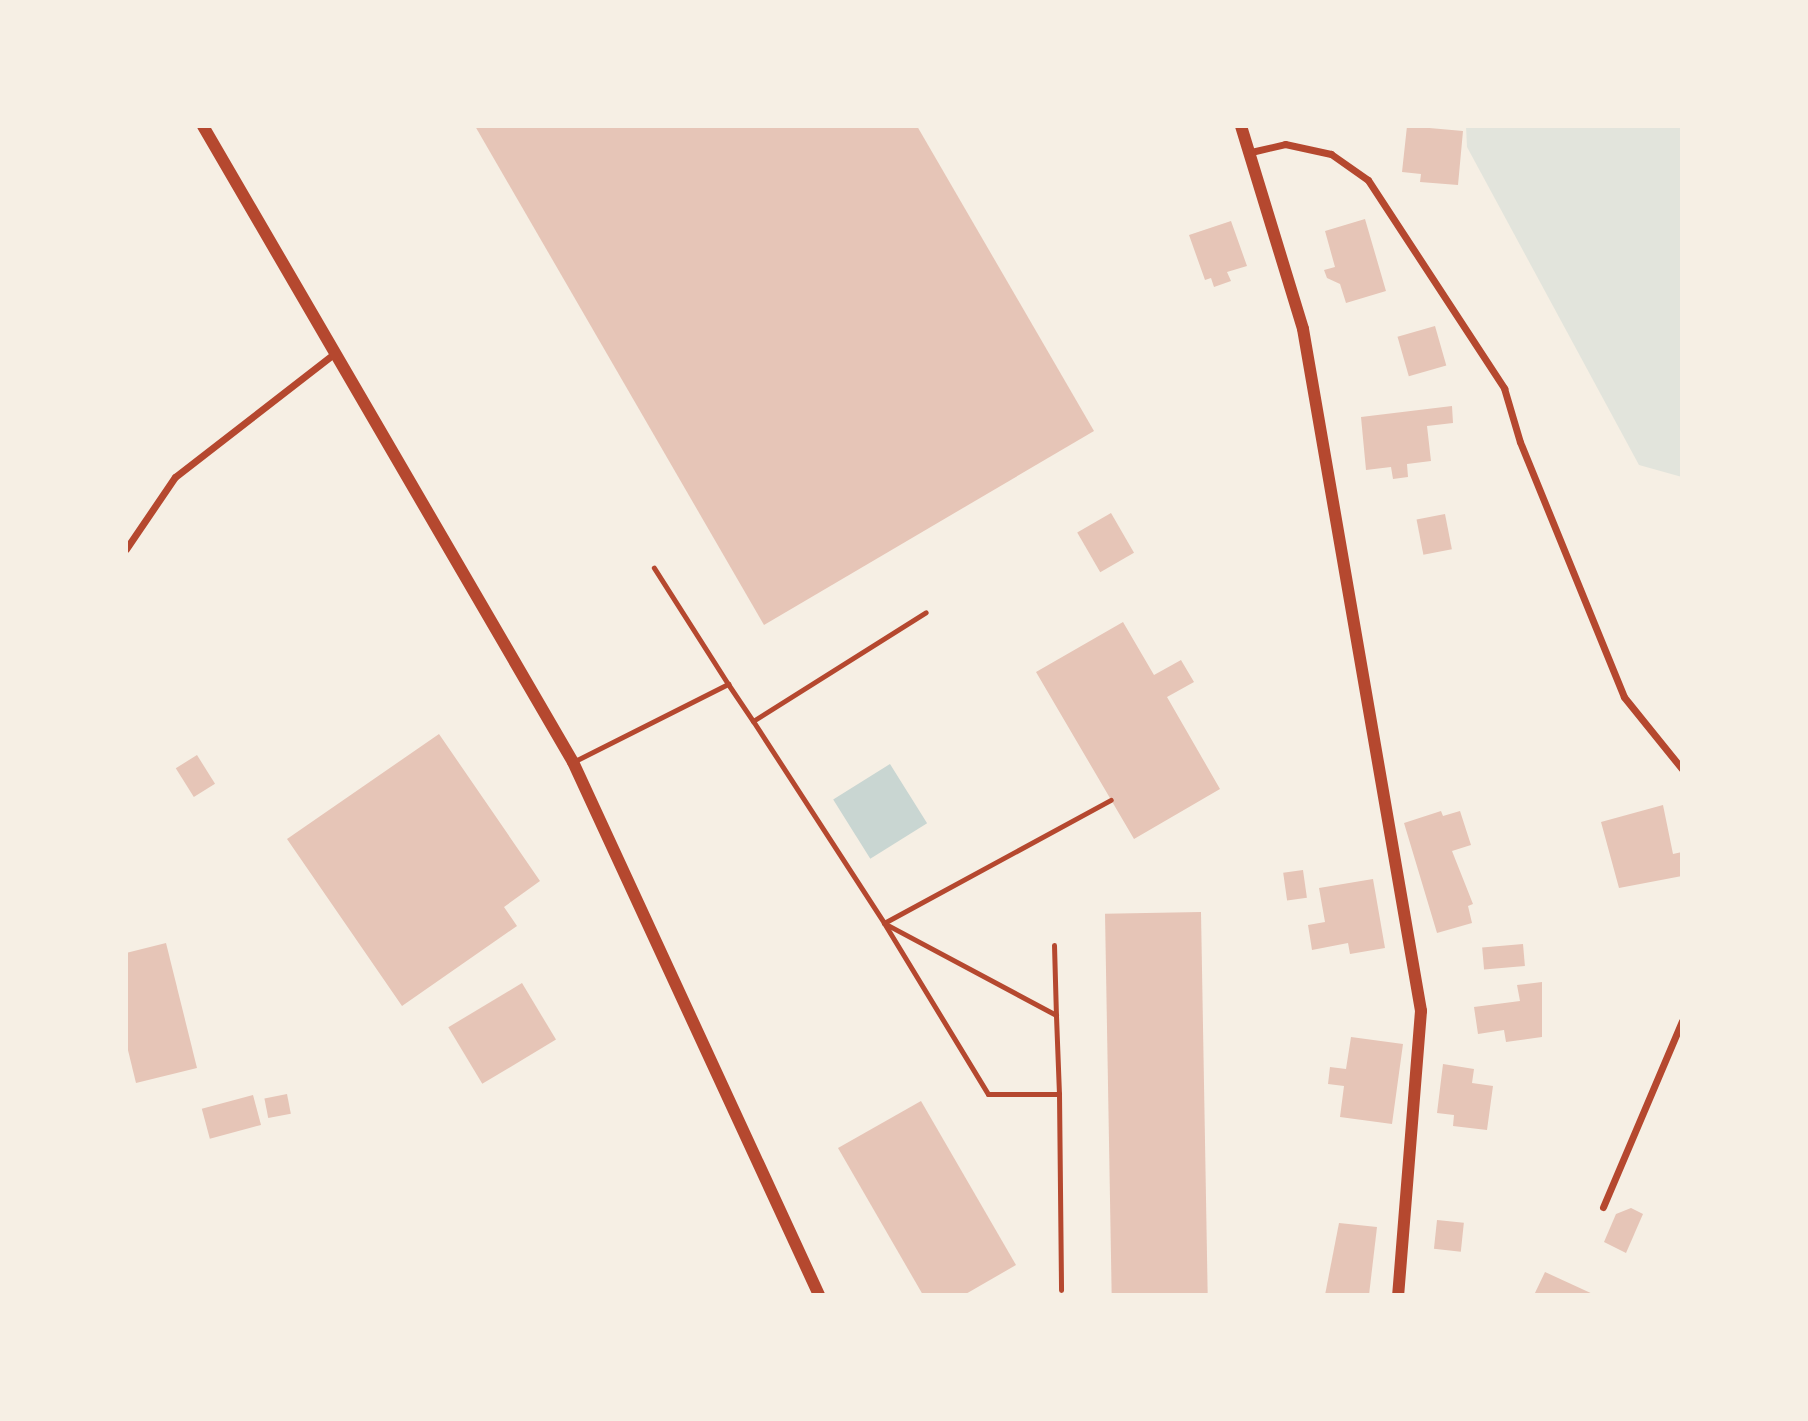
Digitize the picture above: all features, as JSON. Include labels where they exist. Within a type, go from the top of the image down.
[{"type":"street","points":[[204,126],[573,762],[819,1295]]},
{"type":"street","points":[[1241,126],[1303,329],[1421,1011],[1398,1295]]},
{"type":"street","points":[[1251,152],[1285,144],[1331,153],[1368,180],[1504,388],[1520,442],[1624,698],[1682,769]]},
{"type":"street","points":[[126,549],[175,477],[335,353]]},
{"type":"street","points":[[1603,1207],[1682,1021]]},
{"type":"lane","points":[[654,568],[884,923],[988,1094],[1059,1094]]},
{"type":"lane","points":[[753,721],[926,611]]},
{"type":"lane","points":[[573,762],[728,684]]},
{"type":"lane","points":[[884,923],[1111,800]]},
{"type":"lane","points":[[884,923],[1056,1015]]},
{"type":"lane","points":[[1054,945],[1061,1290]]},
{"type":"shaded area","points":[[1466,126],[1682,126],[1682,477],[1639,465],[1467,147]]},
{"type":"shaded area","points":[[890,764],[927,823],[870,859],[833,800]]},
{"type":"building","points":[[475,126],[917,126],[1094,431],[764,625]]},
{"type":"building","points":[[1407,126],[1463,131],[1458,185],[1420,182],[1421,174],[1402,172]]},
{"type":"building","points":[[1365,219],[1386,291],[1346,303],[1340,284],[1327,278],[1324,270],[1335,267],[1325,231]]},
{"type":"building","points":[[1231,221],[1247,266],[1227,272],[1231,281],[1214,287],[1211,278],[1205,280],[1189,235]]},
{"type":"building","points":[[1435,326],[1446,365],[1409,376],[1398,337]]},
{"type":"building","points":[[1452,406],[1453,423],[1427,426],[1431,461],[1407,464],[1408,477],[1393,479],[1391,467],[1366,470],[1361,417]]},
{"type":"building","points":[[1111,513],[1134,553],[1100,572],[1077,532]]},
{"type":"building","points":[[1445,514],[1452,549],[1423,555],[1417,520]]},
{"type":"building","points":[[1123,622],[1154,675],[1181,660],[1194,682],[1167,697],[1220,789],[1134,839],[1036,672]]},
{"type":"building","points":[[439,734],[540,881],[504,907],[517,926],[402,1006],[287,839]]},
{"type":"building","points":[[197,755],[215,784],[194,797],[176,768]]},
{"type":"building","points":[[1663,805],[1673,854],[1682,852],[1682,876],[1619,888],[1601,822]]},
{"type":"building","points":[[1441,811],[1443,816],[1460,811],[1471,845],[1452,851],[1473,904],[1468,906],[1472,923],[1437,933],[1404,823]]},
{"type":"building","points":[[1303,870],[1307,898],[1287,901],[1283,873]]},
{"type":"building","points":[[1373,879],[1385,948],[1350,954],[1348,943],[1312,950],[1308,925],[1325,922],[1319,888]]},
{"type":"building","points":[[1201,912],[1208,1295],[1112,1295],[1105,914]]},
{"type":"building","points":[[166,943],[197,1068],[136,1083],[126,1042],[126,953]]},
{"type":"building","points":[[1523,944],[1525,966],[1484,969],[1482,948]]},
{"type":"building","points":[[1542,982],[1542,1037],[1506,1042],[1504,1030],[1478,1034],[1474,1007],[1520,1001],[1517,985]]},
{"type":"building","points":[[522,983],[556,1040],[482,1084],[448,1027]]},
{"type":"building","points":[[1351,1037],[1403,1044],[1392,1124],[1340,1117],[1344,1086],[1328,1084],[1330,1067],[1346,1069]]},
{"type":"building","points":[[1443,1064],[1474,1069],[1472,1083],[1493,1086],[1487,1130],[1453,1126],[1454,1115],[1437,1113]]},
{"type":"building","points":[[287,1094],[291,1114],[268,1118],[264,1098]]},
{"type":"building","points":[[253,1095],[261,1125],[210,1139],[202,1109]]},
{"type":"building","points":[[921,1101],[1016,1265],[964,1295],[923,1295],[838,1148]]},
{"type":"building","points":[[1631,1208],[1643,1214],[1626,1253],[1604,1242],[1616,1214]]},
{"type":"building","points":[[1437,1220],[1464,1223],[1461,1252],[1434,1249]]},
{"type":"building","points":[[1339,1223],[1377,1227],[1369,1295],[1325,1295]]},
{"type":"building","points":[[1545,1272],[1595,1295],[1534,1295]]}]
